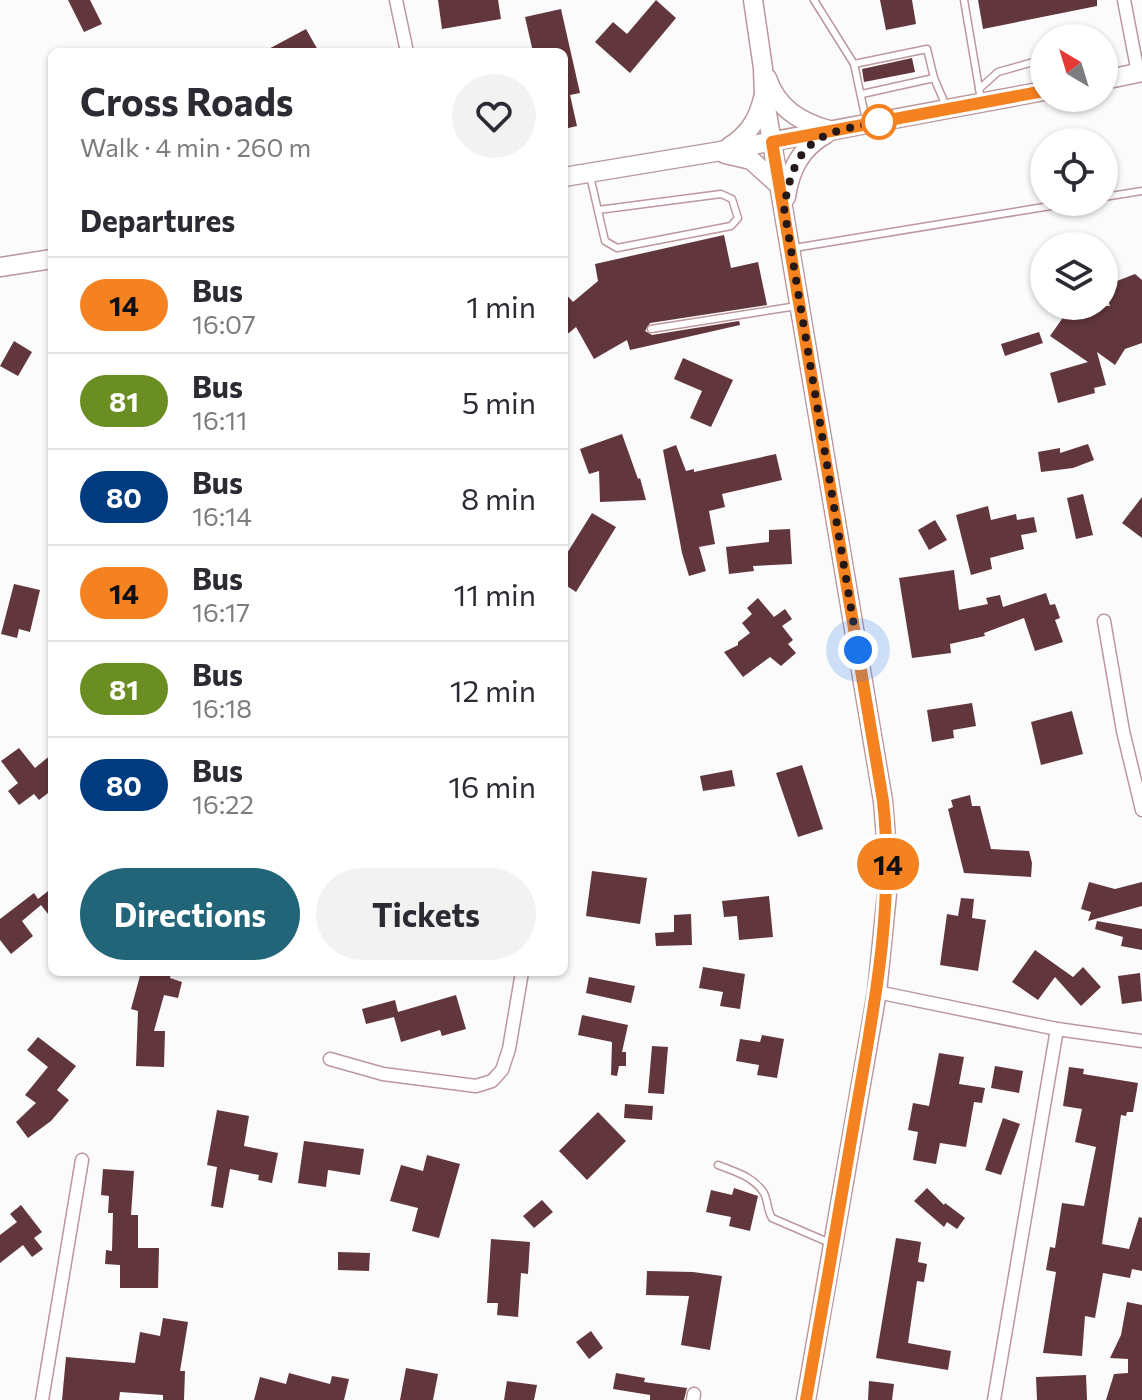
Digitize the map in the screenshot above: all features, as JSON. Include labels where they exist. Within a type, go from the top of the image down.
[{"type":"main road","points":[[753,0],[764,95],[886,831],[889,874],[877,992],[806,1400]]},
{"type":"main road","points":[[763,68],[771,92],[788,112],[809,124],[832,130]]},
{"type":"main road","points":[[1118,77],[1140,73]]},
{"type":"main road","points":[[568,176],[948,109],[980,96],[1030,92]]},
{"type":"main road","points":[[715,152],[743,138],[757,119],[764,95]]},
{"type":"main road","points":[[784,208],[792,170],[802,153],[815,140],[832,130]]},
{"type":"main road","points":[[715,152],[751,160],[780,186]]},
{"type":"main road","points":[[0,267],[48,260]]},
{"type":"street","points":[[396,0],[406,48]]},
{"type":"street","points":[[1124,0],[1140,73]]},
{"type":"street","points":[[1104,621],[1123,731],[1142,810]]},
{"type":"street","points":[[330,1059],[383,1074],[476,1086],[492,1081],[502,1070],[509,1049],[521,976]]},
{"type":"street","points":[[877,992],[1057,1029],[1142,1041]]},
{"type":"street","points":[[994,1400],[1057,1029]]},
{"type":"street","points":[[42,1400],[82,1160]]},
{"type":"lane","points":[[814,0],[854,64],[867,124]]},
{"type":"lane","points":[[964,0],[980,96]]},
{"type":"lane","points":[[854,64],[927,49],[934,78],[948,109]]},
{"type":"lane","points":[[980,96],[998,72],[1030,63]]},
{"type":"lane","points":[[862,94],[934,78]]},
{"type":"lane","points":[[589,173],[605,241],[617,248],[731,226],[738,218],[732,199],[721,194],[598,210]]},
{"type":"lane","points":[[1118,195],[1142,191]]},
{"type":"lane","points":[[790,248],[1030,209]]},
{"type":"lane","points":[[651,329],[800,306]]},
{"type":"lane","points":[[718,1165],[749,1177],[765,1195],[767,1210],[772,1218],[833,1244]]},
{"type":"building","points":[[68,0],[90,0],[102,24],[84,32]]},
{"type":"building","points":[[438,0],[498,0],[501,19],[442,29]]},
{"type":"building","points":[[656,0],[676,18],[630,73],[595,42],[613,22],[627,34]]},
{"type":"building","points":[[880,0],[912,0],[916,24],[886,30]]},
{"type":"building","points":[[978,0],[1097,0],[1097,6],[983,29]]},
{"type":"building","points":[[561,9],[580,93],[570,95],[577,126],[568,128],[568,48],[532,48],[525,17]]},
{"type":"building","points":[[306,29],[317,48],[270,48]]},
{"type":"building","points":[[912,58],[915,72],[864,82],[862,69]]},
{"type":"building","points":[[724,235],[731,268],[758,262],[767,305],[650,323],[645,331],[652,335],[739,321],[740,325],[630,350],[627,340],[594,359],[576,327],[568,334],[568,296],[573,302],[598,281],[595,264]]},
{"type":"building","points":[[1135,274],[1142,280],[1142,343],[1125,349],[1115,365],[1097,352],[1106,385],[1094,388],[1095,393],[1058,403],[1050,373],[1088,362],[1050,336],[1061,320],[1118,320],[1118,281]]},
{"type":"building","points":[[1039,332],[1043,343],[1005,356],[1001,344]]},
{"type":"building","points":[[14,341],[32,352],[18,376],[0,366]]},
{"type":"building","points":[[683,358],[733,380],[711,427],[690,418],[702,391],[674,379]]},
{"type":"building","points":[[622,434],[646,500],[600,502],[599,471],[589,474],[580,449]]},
{"type":"building","points":[[1088,444],[1094,460],[1073,468],[1041,472],[1038,452],[1060,448],[1060,453]]},
{"type":"building","points":[[676,445],[686,471],[694,469],[694,472],[776,454],[782,480],[722,494],[725,507],[709,511],[715,544],[699,547],[706,571],[689,576],[663,450]]},
{"type":"building","points":[[1083,494],[1093,535],[1076,539],[1067,498]]},
{"type":"building","points":[[1142,497],[1142,538],[1122,523]]},
{"type":"building","points":[[988,506],[991,520],[1016,514],[1017,520],[1034,517],[1037,532],[1021,535],[1024,549],[990,558],[992,569],[971,575],[956,515]]},
{"type":"building","points":[[592,513],[616,527],[576,592],[568,587],[568,552]]},
{"type":"building","points":[[935,520],[947,540],[929,550],[918,530]]},
{"type":"building","points":[[790,529],[792,564],[753,566],[754,571],[729,574],[726,547],[769,542],[769,530]]},
{"type":"building","points":[[954,570],[959,610],[988,604],[986,598],[1000,595],[1003,607],[1046,593],[1050,605],[1055,604],[1060,618],[1055,620],[1063,642],[1035,651],[1024,618],[984,633],[985,636],[950,644],[951,653],[912,658],[899,578]]},
{"type":"building","points":[[14,584],[40,590],[30,632],[19,629],[17,638],[1,634]]},
{"type":"building","points":[[758,598],[774,617],[785,609],[792,619],[782,626],[793,640],[788,644],[796,653],[781,666],[770,657],[743,677],[724,652],[738,645],[750,633],[742,623],[752,614],[747,608]]},
{"type":"building","points":[[972,703],[976,726],[953,730],[954,738],[932,742],[927,710]]},
{"type":"building","points":[[1072,711],[1083,754],[1041,765],[1031,722]]},
{"type":"building","points":[[19,748],[35,768],[48,757],[48,793],[39,800],[34,794],[19,805],[8,791],[18,783],[1,761]]},
{"type":"building","points":[[802,765],[823,829],[798,837],[776,773]]},
{"type":"building","points":[[732,770],[735,786],[703,791],[700,776]]},
{"type":"building","points":[[970,795],[972,806],[980,806],[991,849],[1029,851],[1031,877],[964,873],[948,809],[953,807],[951,800]]},
{"type":"building","points":[[592,871],[647,878],[640,924],[586,916]]},
{"type":"building","points":[[1089,882],[1115,889],[1142,882],[1142,906],[1088,921],[1091,912],[1081,909]]},
{"type":"building","points":[[48,891],[48,914],[41,905],[22,921],[33,936],[11,954],[0,940],[0,919],[34,893],[38,899]]},
{"type":"building","points":[[769,896],[773,937],[739,940],[737,916],[724,917],[722,901]]},
{"type":"building","points":[[961,898],[974,899],[972,918],[986,920],[978,971],[940,965],[947,914],[958,916]]},
{"type":"building","points":[[691,914],[692,945],[656,946],[655,933],[674,932],[674,915]]},
{"type":"building","points":[[1097,921],[1142,929],[1142,950],[1121,946],[1123,937],[1095,929]]},
{"type":"building","points":[[1035,950],[1073,977],[1083,967],[1101,987],[1081,1006],[1055,977],[1038,1000],[1012,982]]},
{"type":"building","points":[[703,967],[745,974],[740,1009],[720,1006],[723,992],[699,988]]},
{"type":"building","points":[[1140,973],[1142,1001],[1122,1004],[1118,976]]},
{"type":"building","points":[[140,976],[170,976],[182,982],[178,998],[164,995],[154,1031],[165,1031],[164,1067],[136,1066],[138,1011],[131,1009]]},
{"type":"building","points":[[589,977],[635,986],[631,1003],[586,993]]},
{"type":"building","points":[[456,995],[466,1029],[442,1036],[440,1030],[401,1042],[394,1017],[366,1024],[362,1009],[395,1000],[398,1012]]},
{"type":"building","points":[[582,1015],[628,1025],[622,1052],[626,1052],[626,1066],[619,1066],[617,1076],[611,1075],[612,1042],[578,1035]]},
{"type":"building","points":[[762,1035],[784,1039],[777,1078],[757,1075],[759,1065],[736,1061],[740,1039],[760,1042]]},
{"type":"building","points":[[38,1037],[76,1066],[57,1090],[69,1100],[51,1121],[28,1138],[16,1122],[36,1103],[25,1095],[48,1067],[27,1050]]},
{"type":"building","points":[[652,1046],[668,1047],[664,1094],[648,1093]]},
{"type":"building","points":[[939,1053],[964,1057],[959,1084],[985,1088],[982,1103],[974,1102],[966,1147],[940,1143],[936,1164],[913,1160],[918,1132],[908,1130],[913,1103],[929,1106]]},
{"type":"building","points":[[995,1066],[1023,1071],[1019,1093],[991,1088]]},
{"type":"building","points":[[1069,1067],[1084,1069],[1083,1074],[1138,1083],[1133,1112],[1121,1115],[1102,1244],[1129,1249],[1139,1217],[1142,1218],[1142,1271],[1132,1269],[1130,1278],[1103,1273],[1095,1318],[1085,1316],[1082,1356],[1043,1353],[1056,1272],[1046,1270],[1050,1247],[1055,1248],[1062,1203],[1084,1206],[1096,1147],[1075,1142],[1082,1109],[1063,1106]]},
{"type":"building","points":[[625,1104],[653,1106],[652,1120],[624,1118]]},
{"type":"building","points":[[217,1110],[249,1116],[244,1146],[278,1153],[272,1183],[258,1180],[259,1175],[230,1169],[223,1208],[211,1206],[217,1167],[207,1165]]},
{"type":"building","points":[[598,1112],[626,1141],[587,1180],[559,1151]]},
{"type":"building","points":[[1003,1118],[1020,1124],[1001,1175],[985,1170]]},
{"type":"building","points":[[304,1141],[364,1149],[360,1175],[328,1170],[326,1187],[298,1183]]},
{"type":"building","points":[[427,1155],[460,1164],[439,1238],[412,1231],[418,1208],[390,1201],[401,1165],[423,1171]]},
{"type":"building","points":[[103,1169],[134,1171],[131,1215],[138,1215],[138,1248],[159,1248],[158,1288],[120,1288],[120,1265],[105,1264],[106,1250],[112,1251],[113,1213],[108,1213],[109,1196],[101,1195]]},
{"type":"building","points":[[734,1188],[758,1196],[750,1231],[729,1226],[731,1217],[706,1212],[711,1190],[732,1195]]},
{"type":"building","points":[[927,1188],[944,1205],[965,1218],[957,1229],[947,1222],[944,1227],[914,1201]]},
{"type":"building","points":[[542,1200],[553,1212],[534,1228],[523,1216]]},
{"type":"building","points":[[21,1205],[42,1232],[34,1238],[43,1249],[32,1257],[23,1245],[0,1263],[0,1235],[17,1222],[10,1214]]},
{"type":"building","points":[[896,1238],[921,1242],[918,1262],[927,1264],[924,1282],[917,1281],[908,1343],[951,1351],[948,1370],[876,1358]]},
{"type":"building","points":[[491,1239],[530,1242],[528,1274],[521,1273],[518,1317],[497,1315],[498,1303],[487,1303]]},
{"type":"building","points":[[338,1252],[370,1253],[369,1271],[338,1270]]},
{"type":"building","points":[[647,1271],[722,1276],[710,1350],[681,1345],[689,1296],[646,1295]]},
{"type":"building","points":[[1127,1302],[1142,1305],[1142,1400],[1106,1400],[1114,1374],[1128,1373],[1128,1359],[1110,1358],[1121,1335]]},
{"type":"building","points":[[163,1318],[188,1322],[180,1371],[185,1371],[184,1400],[163,1400],[163,1395],[120,1392],[119,1400],[62,1400],[66,1357],[135,1363],[140,1332],[160,1336]]},
{"type":"building","points":[[591,1331],[603,1348],[589,1359],[576,1342]]},
{"type":"building","points":[[406,1368],[438,1374],[433,1400],[400,1400]]},
{"type":"building","points":[[289,1373],[330,1384],[332,1376],[349,1379],[344,1400],[254,1400],[260,1377],[286,1384]]},
{"type":"building","points":[[616,1373],[645,1378],[644,1382],[687,1388],[684,1400],[650,1400],[650,1395],[613,1389]]},
{"type":"building","points":[[1086,1375],[1087,1400],[1037,1400],[1036,1377]]},
{"type":"building","points":[[507,1381],[537,1385],[534,1400],[504,1400]]},
{"type":"building","points":[[869,1381],[894,1384],[892,1400],[868,1400]]},
{"type":"bus line","name":"14","points":[[806,1400],[877,992],[889,874],[883,801],[772,142],[1030,94]]},
{"type":"route","points":[[858,650],[784,208],[792,170],[802,153],[815,140],[832,130],[879,122]]}]
